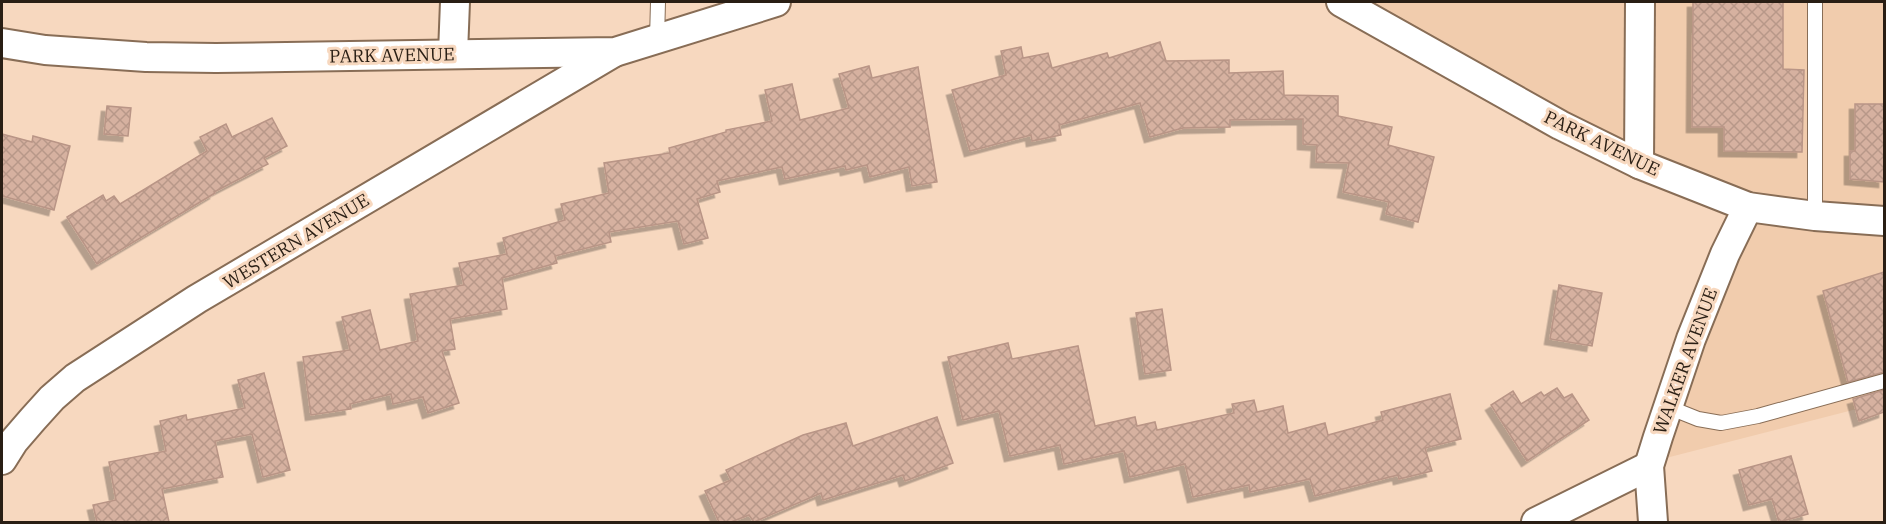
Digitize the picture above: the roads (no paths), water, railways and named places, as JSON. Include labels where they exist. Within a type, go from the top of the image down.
[{"type":"street","points":[[453,53],[455,2]]},
{"type":"street","name":"PARK AVENUE","points":[[2,43],[45,50],[146,57],[204,58],[615,52],[776,2]]},
{"type":"street","points":[[1640,2],[1640,164]]},
{"type":"street","name":"PARK AVENUE","points":[[1348,3],[1560,125],[1640,164],[1748,207],[1815,216],[1884,221]]},
{"type":"street","name":"WESTERN AVENUE","points":[[2,460],[33,419],[75,378],[206,294],[615,52]]},
{"type":"street","name":"WALKER AVENUE","points":[[1653,522],[1649,466],[1699,318],[1725,254],[1748,207]]},
{"type":"street","points":[[1536,522],[1649,466]]},
{"type":"lane","points":[[657,39],[658,2]]},
{"type":"lane","points":[[1815,2],[1815,216]]},
{"type":"lane","points":[[1668,406],[1698,419],[1721,423],[1758,416],[1884,381]]}]
